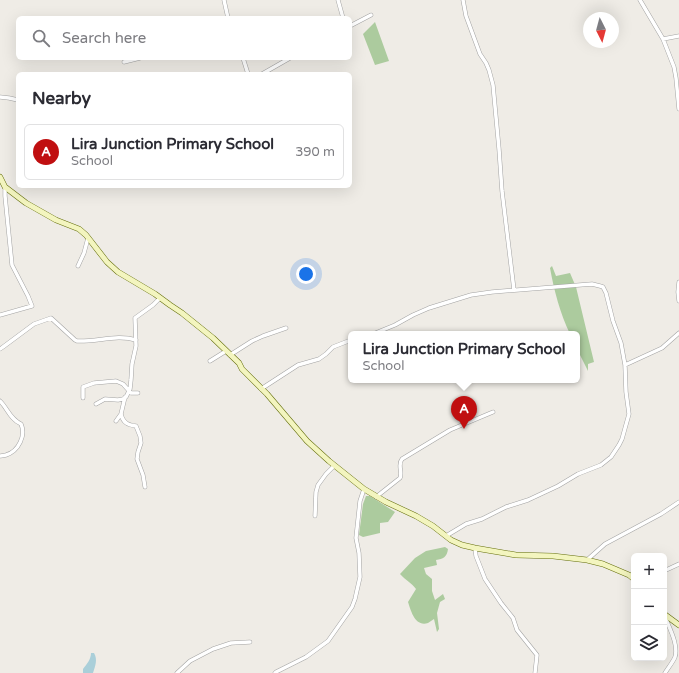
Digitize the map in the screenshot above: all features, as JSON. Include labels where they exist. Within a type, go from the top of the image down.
[{"type":"street","points":[[224,0],[228,16]]},
{"type":"street","points":[[338,0],[342,16]]},
{"type":"street","points":[[463,0],[466,16],[480,54],[489,70],[493,85],[502,191],[514,290]]},
{"type":"street","points":[[640,0],[663,39],[674,67],[679,109]]},
{"type":"street","points":[[352,25],[372,15]]},
{"type":"street","points":[[663,39],[679,36]]},
{"type":"street","points":[[124,62],[132,60]]},
{"type":"street","points":[[244,60],[247,72]]},
{"type":"street","points":[[266,72],[286,60]]},
{"type":"street","points":[[0,98],[16,100]]},
{"type":"street","points":[[0,177],[5,188],[12,265],[32,306],[0,315]]},
{"type":"street","points":[[5,188],[36,209],[61,222],[79,229],[107,262],[118,272],[160,298],[206,332],[238,363],[307,441],[334,466],[376,497],[416,516],[462,545],[516,555],[553,556],[587,560],[603,564],[631,577]]},
{"type":"street","points":[[78,266],[84,253],[88,238]]},
{"type":"street","points":[[679,282],[679,301]]},
{"type":"street","points":[[380,331],[429,308],[478,294],[583,284],[596,284],[603,287],[606,293],[621,344],[625,365],[626,392],[629,414],[622,439],[611,456],[598,467],[578,474],[558,486],[528,500],[506,507],[482,519],[466,524],[446,536]]},
{"type":"street","points":[[116,421],[121,414],[126,397],[130,392],[136,340],[135,318],[160,298]]},
{"type":"street","points":[[0,348],[3,348],[34,324],[51,318],[77,341],[101,340],[120,337],[136,340]]},
{"type":"street","points":[[210,361],[263,336],[286,328]]},
{"type":"street","points":[[625,365],[662,348],[679,333]]},
{"type":"street","points":[[261,389],[298,365],[319,359],[333,347],[348,341]]},
{"type":"street","points":[[83,398],[83,386],[94,383],[116,381],[123,384],[130,392],[138,393]]},
{"type":"street","points":[[96,404],[105,399],[118,400],[126,397]]},
{"type":"street","points":[[0,400],[14,420],[21,424],[22,427],[21,442],[12,452],[0,456]]},
{"type":"street","points":[[376,497],[400,478],[400,463],[402,459],[450,430],[493,412]]},
{"type":"street","points":[[121,414],[124,422],[136,426],[139,433],[141,443],[137,459],[143,475],[145,487]]},
{"type":"street","points":[[315,516],[316,492],[318,485],[334,466]]},
{"type":"street","points":[[275,673],[306,657],[328,641],[352,607],[360,576],[359,553],[356,538],[360,501],[364,489]]},
{"type":"street","points":[[587,560],[604,544],[657,516],[679,502]]},
{"type":"street","points":[[475,548],[476,556],[485,579],[513,618],[517,630],[537,655],[535,673]]},
{"type":"street","points":[[667,570],[679,564]]},
{"type":"street","points":[[667,616],[679,625]]},
{"type":"street","points":[[665,673],[675,657],[676,652],[675,638],[667,621]]},
{"type":"street","points":[[176,673],[190,661],[213,649],[231,643],[250,642]]},
{"type":"green space","points":[[375,22],[389,61],[375,65],[363,34]]},
{"type":"green space","points":[[552,266],[556,276],[570,273],[576,287],[594,362],[588,364],[588,371],[580,355],[580,331],[568,331],[566,326],[555,293],[550,268]]},
{"type":"green space","points":[[366,496],[370,496],[395,512],[388,522],[380,523],[380,533],[363,537],[359,535],[363,504]]},
{"type":"green space","points":[[445,547],[448,549],[447,554],[443,558],[436,560],[437,565],[424,568],[426,574],[432,579],[432,591],[435,600],[443,594],[445,599],[440,602],[437,613],[439,629],[437,632],[434,619],[424,624],[420,623],[414,617],[408,602],[416,589],[400,574],[415,558],[426,551]]},
{"type":"water","points":[[91,653],[94,653],[96,658],[93,673],[83,673],[83,669],[90,659]]},
{"type":"place","name":"Lira Junction Primary School","points":[[464,429]]}]
